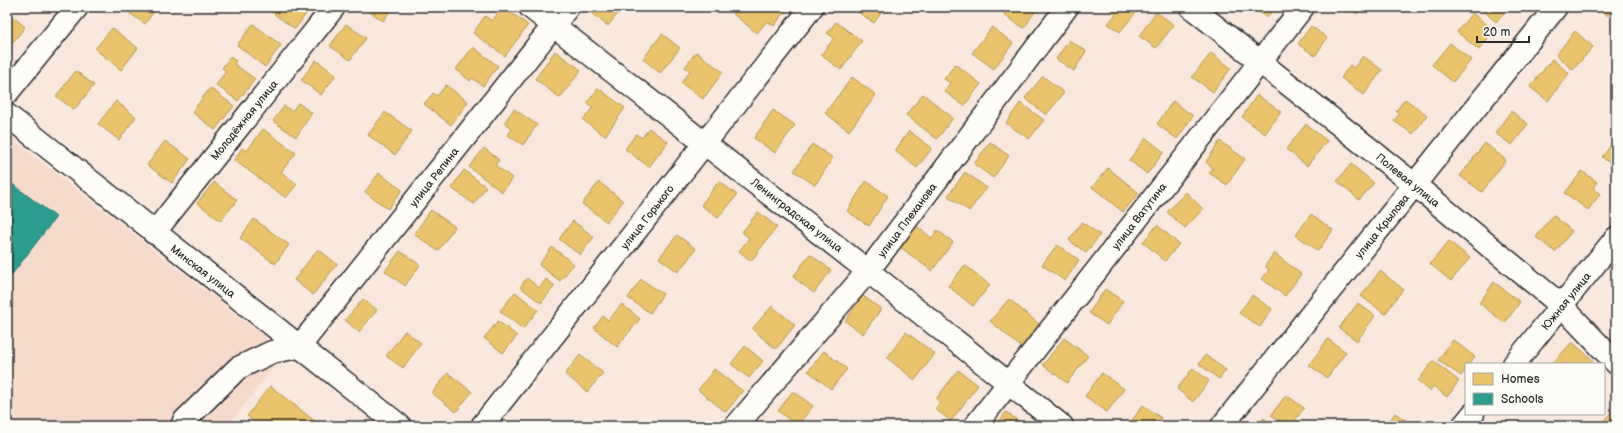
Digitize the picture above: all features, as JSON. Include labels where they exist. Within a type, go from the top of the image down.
[{"type":"street","points":[[7,93],[77,7]]},
{"type":"street","name":"Молодёжная улица","points":[[154,233],[334,7]]},
{"type":"street","name":"Ленинградская улица","points":[[530,7],[868,271],[1062,426]]},
{"type":"street","name":"улица Репина","points":[[299,347],[568,7]]},
{"type":"street","name":"улица Горького","points":[[482,426],[812,7]]},
{"type":"street","name":"улица Плеханова","points":[[736,426],[868,271],[1067,7]]},
{"type":"street","name":"Полевая улица","points":[[1191,7],[1415,185],[1562,306],[1616,363]]},
{"type":"street","name":"улица Ватутина","points":[[975,426],[1303,7]]},
{"type":"street","name":"улица Крылова","points":[[1222,426],[1556,7]]},
{"type":"street","name":"Минская улица","points":[[7,116],[400,426]]},
{"type":"street","name":"Южная улица","points":[[1515,363],[1616,238]]},
{"type":"street","points":[[182,426],[184,421],[238,368],[272,352],[299,347]]},
{"type":"street","points":[[1463,426],[1472,415]]},
{"type":"shaded area","points":[[7,135],[285,353],[228,426],[7,426]]},
{"type":"building: Homes","points":[[127,7],[157,7],[145,24],[125,10]]},
{"type":"building: Homes","points":[[273,7],[311,7],[295,29],[270,11]]},
{"type":"building: Homes","points":[[363,7],[393,7],[383,21]]},
{"type":"building: Homes","points":[[502,7],[528,25],[505,56],[473,33],[485,16],[492,21]]},
{"type":"building: Homes","points":[[589,7],[623,7],[608,26],[587,10]]},
{"type":"building: Homes","points":[[738,7],[788,7],[774,26],[767,21],[757,33],[733,14]]},
{"type":"building: Homes","points":[[861,7],[885,7],[874,23],[858,12]]},
{"type":"building: Homes","points":[[1009,7],[1038,7],[1024,28],[1004,15]]},
{"type":"building: Homes","points":[[1106,7],[1140,7],[1120,32],[1108,24],[1116,14]]},
{"type":"building: Homes","points":[[1252,7],[1275,7],[1267,18]]},
{"type":"building: Homes","points":[[1348,7],[1363,7],[1357,14]]},
{"type":"building: Homes","points":[[1510,7],[1496,22],[1480,8]]},
{"type":"building: Homes","points":[[1597,7],[1616,7],[1616,17],[1610,12],[1608,16]]},
{"type":"building: Homes","points":[[7,12],[25,27],[7,50]]},
{"type":"building: Homes","points":[[1156,12],[1174,25],[1156,48],[1139,36]]},
{"type":"building: Homes","points":[[1472,13],[1494,30],[1479,50],[1457,32]]},
{"type":"building: Homes","points":[[836,22],[862,41],[841,70],[821,55],[834,38],[827,33]]},
{"type":"building: Homes","points":[[253,24],[281,45],[265,67],[237,45]]},
{"type":"building: Homes","points":[[346,24],[366,38],[350,60],[330,46]]},
{"type":"building: Homes","points":[[1311,26],[1327,38],[1315,56],[1298,44]]},
{"type":"building: Homes","points":[[992,27],[1013,43],[994,69],[972,53]]},
{"type":"building: Homes","points":[[112,28],[138,48],[121,70],[95,49]]},
{"type":"building: Homes","points":[[1575,31],[1593,47],[1573,70],[1556,55]]},
{"type":"building: Homes","points":[[662,34],[680,48],[660,73],[643,59]]},
{"type":"building: Homes","points":[[1069,40],[1086,51],[1074,71],[1056,59]]},
{"type":"building: Homes","points":[[1450,43],[1471,60],[1453,82],[1432,65]]},
{"type":"building: Homes","points":[[473,47],[498,66],[483,86],[472,78],[470,81],[456,69]]},
{"type":"building: Homes","points":[[555,51],[581,70],[560,98],[535,79]]},
{"type":"building: Homes","points":[[696,52],[723,72],[703,99],[681,83],[690,71],[685,67]]},
{"type":"building: Homes","points":[[1211,53],[1231,68],[1213,92],[1192,77]]},
{"type":"building: Homes","points":[[1363,56],[1382,70],[1364,95],[1341,78],[1350,65],[1354,68]]},
{"type":"building: Homes","points":[[230,57],[236,61],[234,64],[255,79],[238,101],[216,85],[226,71],[222,68]]},
{"type":"building: Homes","points":[[1552,59],[1569,73],[1548,101],[1530,87]]},
{"type":"building: Homes","points":[[316,60],[336,75],[321,95],[301,80]]},
{"type":"building: Homes","points":[[955,64],[981,84],[964,106],[944,91],[950,83],[944,79]]},
{"type":"building: Homes","points":[[76,71],[94,85],[74,110],[56,96]]},
{"type":"building: Homes","points":[[1043,76],[1064,93],[1046,115],[1025,98]]},
{"type":"building: Homes","points":[[852,77],[876,95],[849,131],[825,113]]},
{"type":"building: Homes","points":[[446,85],[468,102],[451,125],[424,104],[433,93],[437,96]]},
{"type":"building: Homes","points":[[210,88],[234,106],[215,130],[192,112]]},
{"type":"building: Homes","points":[[598,88],[625,108],[605,136],[583,120],[593,107],[587,103]]},
{"type":"building: Homes","points":[[923,94],[953,118],[937,139],[906,115]]},
{"type":"building: Homes","points":[[1257,95],[1281,112],[1265,134],[1242,117]]},
{"type":"building: Homes","points":[[1405,99],[1427,115],[1413,134],[1394,121],[1399,114],[1396,111]]},
{"type":"building: Homes","points":[[116,101],[136,117],[119,140],[98,124]]},
{"type":"building: Homes","points":[[1173,101],[1193,116],[1177,139],[1157,124]]},
{"type":"building: Homes","points":[[298,103],[312,113],[296,137],[273,121],[284,106],[292,111]]},
{"type":"building: Homes","points":[[1020,103],[1044,120],[1029,139],[1006,123]]},
{"type":"building: Homes","points":[[514,109],[537,125],[523,145],[508,135],[512,129],[504,123]]},
{"type":"building: Homes","points":[[773,110],[795,125],[775,153],[754,138]]},
{"type":"building: Homes","points":[[1511,111],[1528,124],[1512,145],[1495,133]]},
{"type":"building: Homes","points":[[385,112],[412,131],[395,155],[368,135]]},
{"type":"building: Homes","points":[[1306,124],[1327,141],[1307,166],[1286,149]]},
{"type":"building: Homes","points":[[649,128],[668,142],[649,167],[625,149],[636,134],[642,138]]},
{"type":"building: Homes","points":[[263,129],[296,153],[281,172],[297,184],[286,198],[234,160],[242,148],[247,151]]},
{"type":"building: Homes","points":[[909,131],[932,148],[917,168],[895,151]]},
{"type":"building: Homes","points":[[1146,138],[1164,152],[1147,174],[1129,160]]},
{"type":"building: Homes","points":[[1616,139],[1616,168],[1602,157]]},
{"type":"building: Homes","points":[[165,141],[190,159],[172,183],[147,165]]},
{"type":"building: Homes","points":[[1220,141],[1245,159],[1227,185],[1209,173],[1213,168],[1206,162]]},
{"type":"building: Homes","points":[[990,142],[1009,156],[993,178],[974,164]]},
{"type":"building: Homes","points":[[1485,143],[1506,160],[1482,192],[1460,176]]},
{"type":"building: Homes","points":[[812,144],[833,158],[815,185],[794,171]]},
{"type":"building: Homes","points":[[484,148],[499,160],[495,165],[512,178],[502,192],[469,167]]},
{"type":"building: Homes","points":[[1351,164],[1374,183],[1359,200],[1337,181]]},
{"type":"building: Homes","points":[[1108,168],[1139,193],[1123,212],[1092,187]]},
{"type":"building: Homes","points":[[464,170],[486,187],[474,204],[451,188]]},
{"type":"building: Homes","points":[[1582,171],[1597,182],[1593,188],[1600,194],[1588,210],[1565,193]]},
{"type":"building: Homes","points":[[965,172],[987,188],[969,211],[948,196]]},
{"type":"building: Homes","points":[[379,173],[402,190],[388,209],[365,192]]},
{"type":"building: Homes","points":[[719,181],[737,195],[718,218],[701,205]]},
{"type":"building: Homes","points":[[866,181],[888,196],[869,226],[847,211]]},
{"type":"building: Homes","points":[[214,182],[237,200],[221,221],[197,203]]},
{"type":"building: Homes","points":[[599,182],[623,201],[607,222],[582,204]]},
{"type":"building: Homes","points":[[1186,192],[1203,209],[1185,228],[1167,212]]},
{"type":"building: Homes","points":[[431,210],[455,227],[438,251],[414,234]]},
{"type":"building: Homes","points":[[758,212],[777,227],[751,261],[739,251],[749,238],[742,232]]},
{"type":"building: Homes","points":[[1311,214],[1333,230],[1318,251],[1296,235]]},
{"type":"building: Homes","points":[[1553,215],[1572,231],[1555,252],[1536,237]]},
{"type":"building: Homes","points":[[254,219],[289,245],[275,264],[240,238]]},
{"type":"building: Homes","points":[[573,221],[594,237],[580,255],[559,239]]},
{"type":"building: Homes","points":[[1082,222],[1100,235],[1086,253],[1069,240]]},
{"type":"building: Homes","points":[[912,223],[932,238],[937,230],[953,242],[932,271],[896,244]]},
{"type":"building: Homes","points":[[1157,225],[1179,244],[1165,261],[1143,242]]},
{"type":"building: Homes","points":[[677,235],[696,249],[678,272],[659,258]]},
{"type":"building: Homes","points":[[1449,241],[1470,258],[1451,281],[1430,264]]},
{"type":"building: Homes","points":[[1057,245],[1079,260],[1065,281],[1042,265]]},
{"type":"building: Homes","points":[[552,247],[574,264],[560,281],[539,265]]},
{"type":"building: Homes","points":[[318,249],[337,264],[313,295],[294,280]]},
{"type":"building: Homes","points":[[400,251],[420,265],[405,286],[385,271]]},
{"type":"building: Homes","points":[[1274,253],[1301,274],[1285,296],[1262,279],[1269,270],[1265,266]]},
{"type":"building: Homes","points":[[810,254],[831,270],[814,293],[793,277]]},
{"type":"building: Homes","points":[[965,265],[990,285],[973,306],[948,286]]},
{"type":"building: Homes","points":[[1380,271],[1403,289],[1385,314],[1361,296]]},
{"type":"building: Homes","points":[[527,278],[539,288],[546,279],[555,286],[541,303],[520,287]]},
{"type":"building: Homes","points":[[641,279],[663,294],[650,313],[628,298]]},
{"type":"building: Homes","points":[[1494,282],[1520,302],[1505,323],[1479,303]]},
{"type":"building: Homes","points":[[1105,289],[1123,301],[1107,325],[1089,313]]},
{"type":"building: Homes","points":[[515,292],[538,310],[523,329],[500,311]]},
{"type":"building: Homes","points":[[1252,295],[1272,309],[1260,327],[1239,313]]},
{"type":"building: Homes","points":[[863,296],[881,309],[863,334],[845,321]]},
{"type":"building: Homes","points":[[363,299],[377,310],[359,332],[345,320]]},
{"type":"building: Homes","points":[[1009,299],[1041,326],[1022,348],[990,321]]},
{"type":"building: Homes","points":[[1358,303],[1375,316],[1357,341],[1339,328]]},
{"type":"building: Homes","points":[[622,304],[640,319],[617,347],[594,328],[603,316],[608,320]]},
{"type":"building: Homes","points":[[772,306],[795,325],[776,349],[752,329]]},
{"type":"building: Homes","points":[[498,321],[517,336],[503,353],[484,338]]},
{"type":"building: Homes","points":[[405,331],[421,343],[403,368],[386,356]]},
{"type":"building: Homes","points":[[906,332],[935,354],[915,380],[887,358]]},
{"type":"building: Homes","points":[[1064,338],[1088,356],[1067,383],[1043,365]]},
{"type":"building: Homes","points":[[1328,339],[1346,352],[1327,378],[1309,365]]},
{"type":"building: Homes","points":[[1453,340],[1475,357],[1470,363],[1465,363],[1465,370],[1461,376],[1438,360]]},
{"type":"building: Homes","points":[[1572,342],[1593,360],[1591,363],[1553,363]]},
{"type":"building: Homes","points":[[745,346],[763,361],[749,378],[731,364]]},
{"type":"building: Homes","points":[[824,351],[847,369],[831,389],[808,371]]},
{"type":"building: Homes","points":[[580,355],[603,373],[587,392],[565,374]]},
{"type":"building: Homes","points":[[1205,355],[1226,370],[1219,379],[1199,364]]},
{"type":"building: Homes","points":[[1433,361],[1459,381],[1447,397],[1433,386],[1430,391],[1418,381]]},
{"type":"building: Homes","points":[[1193,368],[1209,381],[1193,402],[1177,389]]},
{"type":"building: Homes","points":[[714,369],[743,391],[726,412],[698,390]]},
{"type":"building: Homes","points":[[958,370],[978,385],[951,421],[935,409],[940,402],[936,399]]},
{"type":"building: Homes","points":[[448,373],[472,392],[456,412],[432,393]]},
{"type":"building: Homes","points":[[1102,373],[1124,389],[1107,412],[1085,396]]},
{"type":"building: Homes","points":[[270,386],[321,426],[260,426],[247,416]]},
{"type":"building: Homes","points":[[793,391],[813,406],[797,426],[778,411]]},
{"type":"building: Homes","points":[[1286,395],[1304,408],[1291,426],[1286,426],[1271,415]]},
{"type":"building: Homes","points":[[1143,405],[1161,418],[1155,426],[1128,426]]},
{"type":"building: Homes","points":[[1616,407],[1616,426],[1599,426]]},
{"type":"building: Homes","points":[[1006,412],[1025,426],[996,426]]},
{"type":"building: Homes","points":[[1395,413],[1414,426],[1386,426]]},
{"type":"building: Homes","points":[[1264,418],[1274,426],[1258,426]]},
{"type":"building: Schools","points":[[7,180],[56,217],[7,281]]}]
